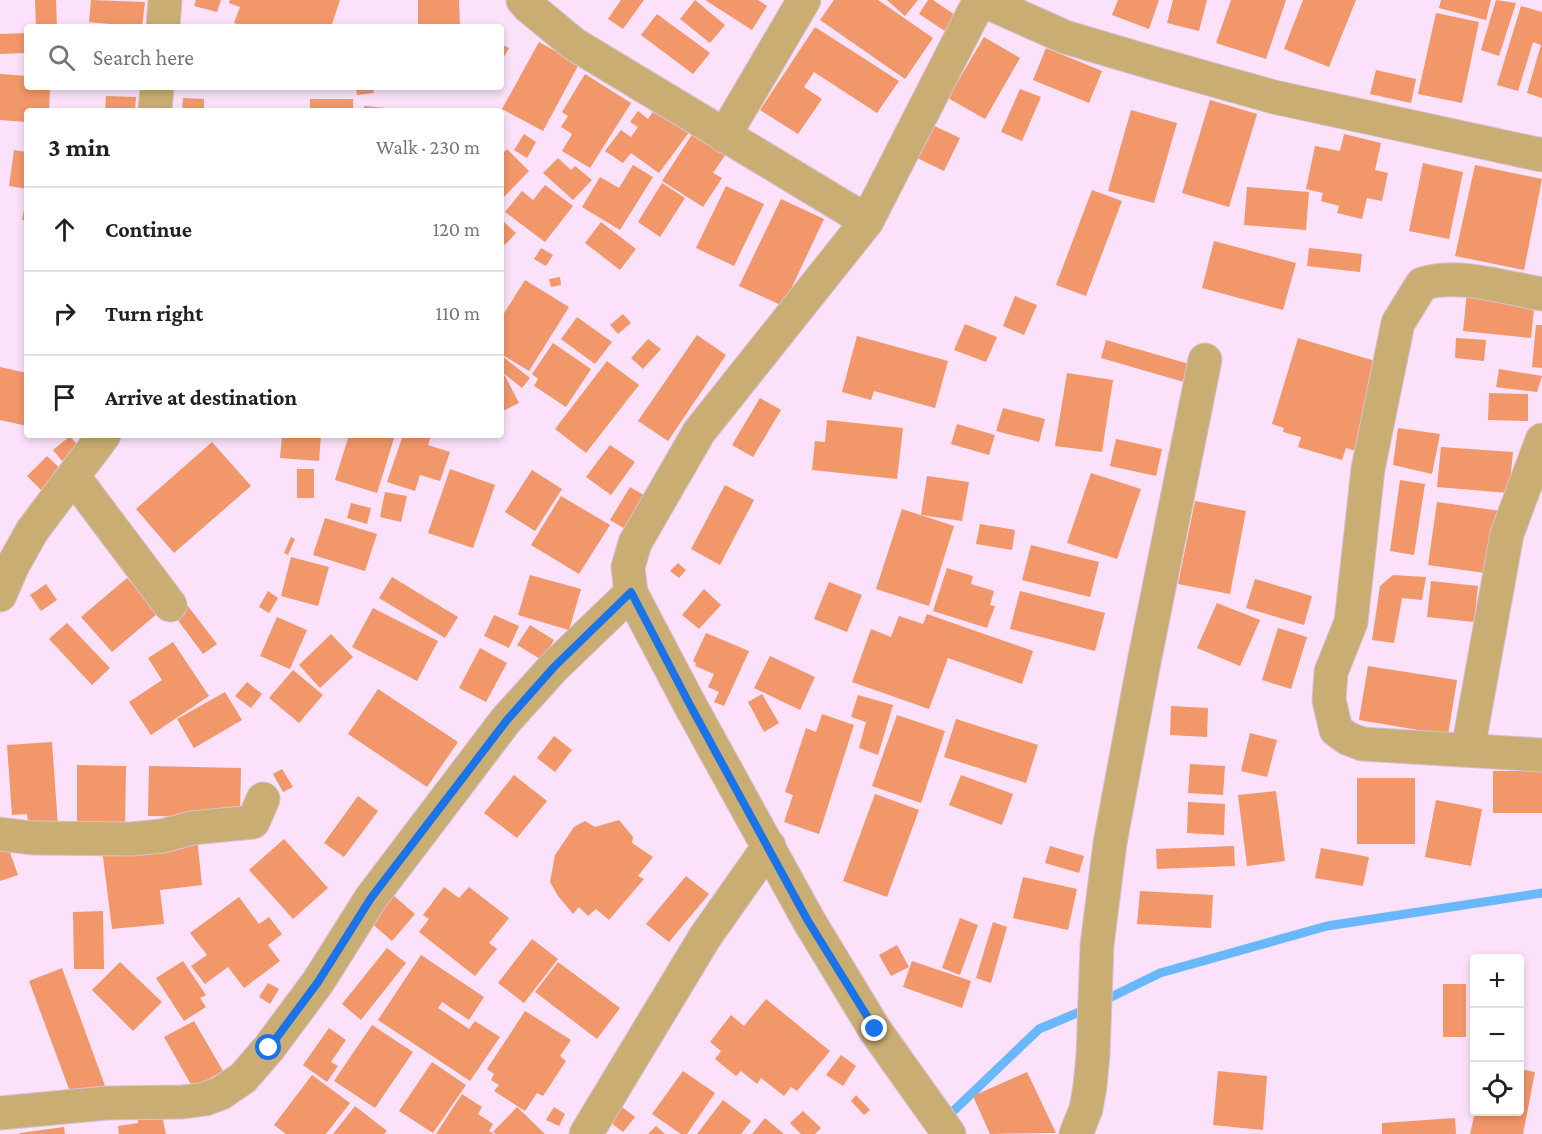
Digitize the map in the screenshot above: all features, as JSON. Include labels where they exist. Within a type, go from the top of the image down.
[{"type":"street","points":[[162,24],[165,0]]},
{"type":"street","points":[[523,0],[574,44],[867,221]]},
{"type":"street","points":[[724,136],[804,0]]},
{"type":"street","points":[[949,1134],[905,1074],[808,921],[631,592],[628,567],[635,543],[699,432],[867,221],[981,0],[1065,37],[1274,97],[1542,155]]},
{"type":"street","points":[[155,108],[157,90]]},
{"type":"street","points":[[1542,294],[1463,280],[1437,279],[1422,284],[1398,323],[1368,469],[1351,622],[1331,672],[1329,700],[1336,730],[1347,738],[1362,744],[1542,755]]},
{"type":"street","points":[[1076,1134],[1086,1109],[1090,1086],[1097,945],[1110,843],[1205,360]]},
{"type":"street","points":[[0,596],[12,567],[32,531],[102,438]]},
{"type":"street","points":[[1468,749],[1507,534],[1542,440]]},
{"type":"street","points":[[73,476],[170,605]]},
{"type":"street","points":[[0,1113],[107,1103],[183,1102],[205,1099],[221,1093],[243,1078],[269,1048],[318,982],[371,898],[507,720],[554,667],[631,592]]},
{"type":"street","points":[[0,834],[32,838],[131,839],[162,836],[192,828],[253,822],[263,800]]},
{"type":"street","points":[[586,1134],[705,937],[769,846]]},
{"type":"building","points":[[35,0],[56,0],[57,24],[36,24]]},
{"type":"building","points":[[91,0],[145,2],[142,24],[89,22]]},
{"type":"building","points":[[196,0],[221,0],[217,12],[194,6]]},
{"type":"building","points":[[230,0],[340,0],[332,24],[237,24],[234,23],[240,7],[229,3]]},
{"type":"building","points":[[418,0],[459,0],[460,24],[418,24]]},
{"type":"building","points":[[621,0],[644,0],[623,29],[608,19]]},
{"type":"building","points":[[695,0],[725,25],[710,43],[680,19]]},
{"type":"building","points":[[705,0],[758,0],[767,6],[752,30]]},
{"type":"building","points":[[834,0],[878,0],[933,38],[905,79],[820,20]]},
{"type":"building","points":[[887,0],[918,0],[905,16]]},
{"type":"building","points":[[928,0],[933,0],[955,15],[945,31],[919,14]]},
{"type":"building","points":[[1118,0],[1159,0],[1149,29],[1112,15]]},
{"type":"building","points":[[1173,0],[1207,0],[1199,31],[1167,23]]},
{"type":"building","points":[[1231,0],[1286,0],[1266,59],[1216,43]]},
{"type":"building","points":[[1303,0],[1356,0],[1329,67],[1284,49]]},
{"type":"building","points":[[1441,0],[1491,0],[1486,20],[1439,8]]},
{"type":"building","points":[[1496,0],[1516,3],[1499,56],[1481,50]]},
{"type":"building","points":[[1521,6],[1542,12],[1542,98],[1527,93],[1541,45],[1533,42],[1518,91],[1497,85]]},
{"type":"building","points":[[1436,13],[1479,22],[1462,103],[1418,94]]},
{"type":"building","points":[[657,14],[710,53],[693,74],[641,35]]},
{"type":"building","points":[[815,27],[899,81],[877,113],[814,72],[804,87],[822,99],[798,134],[760,110]]},
{"type":"building","points":[[24,33],[24,53],[0,54],[0,34]]},
{"type":"building","points":[[984,37],[1020,58],[985,119],[948,98]]},
{"type":"building","points":[[539,42],[579,64],[543,131],[503,108]]},
{"type":"building","points":[[504,46],[509,48],[504,57]]},
{"type":"building","points":[[1046,48],[1102,71],[1089,103],[1033,80]]},
{"type":"building","points":[[1376,70],[1416,79],[1411,103],[1370,94]]},
{"type":"building","points":[[0,74],[24,76],[24,90],[50,90],[49,108],[24,108],[24,122],[0,120]]},
{"type":"building","points":[[585,74],[631,103],[590,168],[562,151],[572,134],[561,127],[568,116],[562,112]]},
{"type":"building","points":[[1020,89],[1041,97],[1022,141],[1001,132]]},
{"type":"building","points":[[356,90],[374,90],[374,93],[357,95]]},
{"type":"building","points":[[106,96],[136,97],[135,108],[105,108]]},
{"type":"building","points":[[183,98],[204,99],[204,108],[182,108]]},
{"type":"building","points":[[310,99],[353,99],[353,108],[310,108]]},
{"type":"building","points":[[1210,100],[1257,114],[1229,207],[1182,193]]},
{"type":"building","points":[[659,103],[693,127],[659,173],[631,153],[623,163],[605,151],[621,130],[631,137],[638,127],[630,122],[638,111],[648,119]]},
{"type":"building","points":[[364,106],[387,108],[364,108]]},
{"type":"building","points":[[1131,110],[1177,123],[1154,203],[1108,191]]},
{"type":"building","points":[[930,124],[960,138],[944,171],[915,157]]},
{"type":"building","points":[[693,133],[726,154],[713,173],[722,178],[703,207],[662,181]]},
{"type":"building","points":[[524,134],[536,142],[527,158],[514,150]]},
{"type":"building","points":[[1344,134],[1381,143],[1375,170],[1388,173],[1382,201],[1367,198],[1362,219],[1337,213],[1339,206],[1321,201],[1323,193],[1306,189],[1315,146],[1340,151]]},
{"type":"building","points":[[507,149],[529,171],[504,197],[504,152]]},
{"type":"building","points":[[14,150],[24,152],[24,188],[9,186]]},
{"type":"building","points":[[558,158],[571,170],[575,166],[592,180],[573,200],[543,173]]},
{"type":"building","points":[[1423,163],[1463,172],[1449,239],[1409,231]]},
{"type":"building","points":[[633,165],[653,177],[620,230],[582,207],[600,177],[619,188]]},
{"type":"building","points":[[1475,165],[1542,179],[1524,270],[1455,256]]},
{"type":"building","points":[[662,183],[685,198],[660,237],[638,222]]},
{"type":"building","points":[[545,185],[573,206],[545,242],[505,212],[522,191],[533,200]]},
{"type":"building","points":[[726,186],[764,204],[734,266],[696,248]]},
{"type":"building","points":[[1247,187],[1309,192],[1306,230],[1244,225]]},
{"type":"building","points":[[1092,190],[1122,201],[1086,296],[1056,285]]},
{"type":"building","points":[[781,199],[824,219],[783,306],[739,286]]},
{"type":"building","points":[[504,222],[516,233],[504,244]]},
{"type":"building","points":[[601,222],[636,249],[620,270],[585,243]]},
{"type":"building","points":[[1214,241],[1296,263],[1283,310],[1202,288]]},
{"type":"building","points":[[541,248],[553,255],[546,266],[534,259]]},
{"type":"building","points":[[1309,248],[1362,254],[1360,272],[1307,266]]},
{"type":"building","points":[[560,277],[561,285],[551,287],[549,279]]},
{"type":"building","points":[[525,280],[569,307],[529,371],[504,356],[504,313]]},
{"type":"building","points":[[1467,292],[1535,299],[1531,338],[1463,331]]},
{"type":"building","points":[[1015,296],[1037,305],[1024,335],[1003,326]]},
{"type":"building","points":[[623,314],[631,323],[618,334],[610,325]]},
{"type":"building","points":[[577,317],[612,342],[595,364],[561,339]]},
{"type":"building","points":[[965,324],[997,337],[986,362],[954,350]]},
{"type":"building","points":[[1536,325],[1542,325],[1542,368],[1532,367]]},
{"type":"building","points":[[697,335],[726,355],[668,441],[638,421]]},
{"type":"building","points":[[857,336],[948,361],[935,408],[874,391],[871,400],[842,392]]},
{"type":"building","points":[[1298,338],[1382,363],[1365,454],[1346,448],[1342,460],[1298,447],[1301,437],[1283,432],[1284,428],[1272,424]]},
{"type":"building","points":[[1456,338],[1486,340],[1484,361],[1455,358]]},
{"type":"building","points":[[648,339],[661,349],[643,369],[631,358]]},
{"type":"building","points":[[1106,340],[1196,366],[1191,384],[1101,358]]},
{"type":"building","points":[[553,343],[591,369],[566,407],[534,386],[538,379],[532,374]]},
{"type":"building","points":[[504,358],[530,378],[522,388],[504,373]]},
{"type":"building","points":[[607,361],[639,385],[586,453],[555,429]]},
{"type":"building","points":[[0,367],[24,372],[24,425],[0,420]]},
{"type":"building","points":[[1499,369],[1542,376],[1537,392],[1496,387]]},
{"type":"building","points":[[1067,373],[1113,380],[1102,452],[1055,446]]},
{"type":"building","points":[[504,374],[519,403],[504,410]]},
{"type":"building","points":[[1489,393],[1528,394],[1528,421],[1488,420]]},
{"type":"building","points":[[760,398],[781,410],[753,457],[732,445]]},
{"type":"building","points":[[1003,408],[1045,419],[1039,442],[996,431]]},
{"type":"building","points":[[827,420],[903,428],[897,479],[812,470],[815,441],[825,442]]},
{"type":"building","points":[[957,424],[995,435],[989,455],[951,444]]},
{"type":"building","points":[[1398,428],[1440,434],[1432,474],[1393,465]]},
{"type":"building","points":[[68,438],[72,438],[79,447],[62,461],[53,450]]},
{"type":"building","points":[[282,438],[321,438],[319,461],[280,458]]},
{"type":"building","points":[[348,438],[394,438],[377,493],[335,480]]},
{"type":"building","points":[[402,438],[430,438],[428,445],[450,452],[440,481],[420,475],[415,491],[387,482]]},
{"type":"building","points":[[1116,439],[1162,449],[1156,476],[1110,466]]},
{"type":"building","points":[[212,442],[251,486],[174,553],[136,509]]},
{"type":"building","points":[[610,445],[635,462],[611,495],[586,477]]},
{"type":"building","points":[[1441,447],[1513,452],[1509,493],[1437,487]]},
{"type":"building","points":[[47,456],[66,474],[46,495],[27,476]]},
{"type":"building","points":[[297,469],[314,469],[314,498],[297,498]]},
{"type":"building","points":[[450,469],[495,485],[473,548],[428,533]]},
{"type":"building","points":[[532,470],[562,489],[535,531],[505,512]]},
{"type":"building","points":[[1091,473],[1141,489],[1117,559],[1067,543]]},
{"type":"building","points":[[927,476],[969,482],[962,521],[921,515]]},
{"type":"building","points":[[1400,480],[1425,484],[1414,555],[1390,551]]},
{"type":"building","points":[[725,485],[754,500],[720,565],[691,549]]},
{"type":"building","points":[[630,487],[654,501],[634,534],[610,520]]},
{"type":"building","points":[[385,492],[407,496],[401,522],[380,517]]},
{"type":"building","points":[[561,496],[610,525],[579,574],[531,545]]},
{"type":"building","points":[[1195,501],[1246,511],[1230,594],[1178,584]]},
{"type":"building","points":[[1437,502],[1501,511],[1492,574],[1428,565]]},
{"type":"building","points":[[351,503],[371,508],[367,524],[347,518]]},
{"type":"building","points":[[902,509],[954,526],[929,606],[876,589]]},
{"type":"building","points":[[325,518],[377,534],[365,571],[313,555]]},
{"type":"building","points":[[980,524],[1015,530],[1012,550],[976,544]]},
{"type":"building","points":[[291,537],[295,539],[288,555],[284,553]]},
{"type":"building","points":[[1031,545],[1099,562],[1090,597],[1022,580]]},
{"type":"building","points":[[291,557],[329,567],[318,606],[281,596]]},
{"type":"building","points":[[678,563],[686,570],[679,578],[670,571]]},
{"type":"building","points":[[947,568],[973,576],[971,584],[994,591],[990,605],[995,606],[987,628],[933,611]]},
{"type":"building","points":[[530,575],[581,589],[569,630],[518,615]]},
{"type":"building","points":[[1393,575],[1426,577],[1422,600],[1402,598],[1394,643],[1372,640],[1380,586]]},
{"type":"building","points":[[392,577],[458,617],[445,638],[379,598]]},
{"type":"building","points":[[127,578],[158,613],[112,652],[81,617]]},
{"type":"building","points":[[1255,579],[1312,596],[1304,625],[1246,608]]},
{"type":"building","points":[[1431,581],[1478,586],[1474,622],[1427,617]]},
{"type":"building","points":[[829,582],[862,595],[847,632],[814,619]]},
{"type":"building","points":[[46,584],[57,600],[41,611],[30,595]]},
{"type":"building","points":[[704,589],[721,605],[699,629],[682,615]]},
{"type":"building","points":[[268,591],[278,598],[269,613],[259,607]]},
{"type":"building","points":[[1020,591],[1105,613],[1095,651],[1010,629]]},
{"type":"building","points":[[184,601],[217,644],[203,654],[171,611]]},
{"type":"building","points":[[1217,603],[1260,620],[1240,666],[1197,648]]},
{"type":"building","points":[[373,608],[438,641],[417,681],[352,647]]},
{"type":"building","points":[[927,614],[1033,651],[1022,684],[948,658],[929,709],[852,682],[871,629],[891,637],[899,616],[923,624]]},
{"type":"building","points":[[494,615],[519,626],[509,648],[484,636]]},
{"type":"building","points":[[277,617],[307,630],[290,669],[260,656]]},
{"type":"building","points":[[67,623],[110,668],[92,685],[49,639]]},
{"type":"building","points":[[530,625],[554,640],[542,660],[517,645]]},
{"type":"building","points":[[1278,628],[1307,637],[1291,689],[1262,680]]},
{"type":"building","points":[[706,633],[749,651],[724,706],[714,702],[719,692],[708,687],[714,674],[695,666],[696,663],[693,661]]},
{"type":"building","points":[[331,634],[353,657],[320,688],[299,665]]},
{"type":"building","points":[[173,642],[209,696],[151,735],[129,702],[162,680],[148,658]]},
{"type":"building","points":[[480,648],[507,663],[486,702],[459,688]]},
{"type":"building","points":[[770,656],[815,677],[800,710],[754,688]]},
{"type":"building","points":[[1368,666],[1457,680],[1448,735],[1359,720]]},
{"type":"building","points":[[293,670],[323,695],[299,723],[269,698]]},
{"type":"building","points":[[247,682],[262,694],[251,708],[235,696]]},
{"type":"building","points":[[378,689],[458,742],[427,787],[348,734]]},
{"type":"building","points":[[225,692],[242,720],[194,748],[177,719]]},
{"type":"building","points":[[762,694],[779,723],[764,732],[748,702]]},
{"type":"building","points":[[858,695],[893,705],[878,755],[859,748],[866,722],[851,717]]},
{"type":"building","points":[[1171,706],[1208,708],[1207,737],[1170,735]]},
{"type":"building","points":[[822,714],[854,725],[819,834],[784,822],[793,795],[785,792],[806,728],[816,732]]},
{"type":"building","points":[[897,715],[945,731],[921,803],[872,786]]},
{"type":"building","points":[[956,719],[1038,745],[1026,783],[944,757]]},
{"type":"building","points":[[1250,733],[1277,740],[1267,777],[1241,771]]},
{"type":"building","points":[[554,736],[572,750],[555,772],[537,758]]},
{"type":"building","points":[[52,742],[58,826],[29,828],[27,814],[12,815],[7,745]]},
{"type":"building","points":[[1190,764],[1225,766],[1223,795],[1188,793]]},
{"type":"building","points":[[77,765],[126,766],[125,830],[77,829]]},
{"type":"building","points":[[149,766],[241,768],[240,817],[148,816]]},
{"type":"building","points":[[282,769],[293,787],[283,792],[273,774]]},
{"type":"building","points":[[1493,771],[1542,771],[1542,813],[1493,813]]},
{"type":"building","points":[[514,775],[547,801],[517,838],[484,813]]},
{"type":"building","points":[[961,775],[1013,794],[1002,825],[949,805]]},
{"type":"building","points":[[1357,778],[1415,778],[1415,844],[1357,844]]},
{"type":"building","points":[[1276,791],[1285,861],[1247,866],[1238,795]]},
{"type":"building","points":[[875,794],[919,810],[887,897],[843,881]]},
{"type":"building","points":[[358,796],[378,811],[344,857],[324,843]]},
{"type":"building","points":[[1436,800],[1482,809],[1471,866],[1425,857]]},
{"type":"building","points":[[1188,802],[1225,804],[1224,835],[1187,833]]},
{"type":"building","points":[[619,820],[633,837],[632,843],[653,857],[638,876],[644,879],[609,920],[596,909],[588,916],[579,907],[573,914],[550,882],[555,855],[574,827],[585,821],[595,827]]},
{"type":"building","points":[[4,836],[18,875],[0,881],[0,838]]},
{"type":"building","points":[[197,838],[202,885],[160,890],[164,924],[112,929],[102,849]]},
{"type":"building","points":[[284,839],[328,888],[293,919],[249,870]]},
{"type":"building","points":[[1050,846],[1084,856],[1079,873],[1045,863]]},
{"type":"building","points":[[1234,846],[1235,866],[1157,869],[1156,849]]},
{"type":"building","points":[[1321,848],[1369,857],[1363,886],[1315,878]]},
{"type":"building","points":[[686,876],[709,894],[669,942],[646,924]]},
{"type":"building","points":[[1023,877],[1077,889],[1068,930],[1013,918]]},
{"type":"building","points":[[444,887],[459,898],[469,887],[509,918],[489,943],[497,949],[475,976],[419,932],[429,919],[423,915]]},
{"type":"building","points":[[1140,891],[1213,895],[1211,928],[1137,924]]},
{"type":"building","points":[[393,895],[415,914],[392,941],[370,922]]},
{"type":"building","points":[[239,897],[259,924],[269,917],[282,934],[268,945],[280,961],[244,988],[228,967],[205,984],[191,966],[207,955],[190,933]]},
{"type":"building","points":[[103,911],[104,969],[74,969],[73,912]]},
{"type":"building","points":[[960,918],[978,925],[960,975],[942,968]]},
{"type":"building","points":[[993,922],[1007,927],[991,983],[976,978]]},
{"type":"building","points":[[532,939],[558,959],[524,1003],[498,983]]},
{"type":"building","points":[[897,945],[909,967],[891,976],[879,955]]},
{"type":"building","points":[[387,948],[406,963],[361,1020],[342,1004]]},
{"type":"building","points":[[421,955],[484,997],[469,1020],[442,1002],[438,1008],[469,1029],[475,1021],[500,1037],[470,1081],[378,1020]]},
{"type":"building","points":[[183,961],[206,995],[200,998],[206,1007],[184,1021],[156,978]]},
{"type":"building","points":[[912,961],[971,981],[962,1008],[903,987]]},
{"type":"building","points":[[120,962],[162,1002],[133,1031],[92,990]]},
{"type":"building","points":[[558,962],[620,1008],[597,1039],[535,992]]},
{"type":"building","points":[[62,968],[112,1105],[79,1116],[29,981]]},
{"type":"building","points":[[268,983],[279,989],[270,1004],[259,997]]},
{"type":"building","points":[[1443,984],[1466,984],[1466,1037],[1443,1037]]},
{"type":"building","points":[[766,999],[830,1051],[797,1091],[791,1087],[784,1096],[761,1078],[757,1084],[741,1071],[736,1076],[715,1059],[721,1051],[710,1042],[731,1015],[744,1026]]},
{"type":"building","points":[[525,1011],[571,1040],[560,1056],[566,1061],[543,1096],[537,1093],[525,1111],[494,1091],[499,1085],[491,1080],[494,1074],[487,1069]]},
{"type":"building","points":[[194,1021],[223,1071],[193,1088],[164,1037]]},
{"type":"building","points":[[372,1025],[413,1052],[375,1108],[334,1081]]},
{"type":"building","points":[[329,1028],[346,1040],[331,1062],[338,1066],[327,1082],[303,1065]]},
{"type":"building","points":[[841,1055],[856,1066],[843,1086],[826,1075]]},
{"type":"building","points":[[432,1062],[466,1085],[433,1133],[399,1111]]},
{"type":"building","points":[[1524,1070],[1535,1072],[1523,1134],[1470,1134],[1474,1116],[1524,1116]]},
{"type":"building","points":[[683,1071],[715,1093],[687,1134],[681,1134],[652,1114]]},
{"type":"building","points":[[1218,1071],[1267,1076],[1263,1130],[1213,1125]]},
{"type":"building","points":[[1027,1072],[1056,1133],[990,1134],[973,1096]]},
{"type":"building","points":[[312,1075],[350,1103],[326,1134],[286,1134],[274,1125]]},
{"type":"building","points":[[462,1094],[482,1107],[478,1114],[493,1124],[489,1131],[494,1134],[436,1134]]},
{"type":"building","points":[[856,1095],[870,1110],[864,1115],[851,1101]]},
{"type":"building","points":[[723,1100],[751,1121],[741,1134],[697,1134]]},
{"type":"building","points":[[618,1104],[635,1117],[623,1132],[607,1120]]},
{"type":"building","points":[[355,1106],[387,1131],[384,1134],[333,1134]]},
{"type":"building","points":[[517,1107],[545,1134],[496,1134],[493,1132]]},
{"type":"building","points":[[554,1107],[565,1114],[559,1126],[546,1120]]},
{"type":"building","points":[[803,1111],[821,1128],[815,1134],[801,1134],[790,1123]]},
{"type":"building","points":[[162,1116],[166,1134],[119,1134],[118,1126]]},
{"type":"building","points":[[765,1118],[784,1134],[752,1134]]},
{"type":"building","points":[[1455,1118],[1456,1134],[1382,1134],[1382,1123]]},
{"type":"building","points":[[656,1126],[665,1134],[648,1134]]},
{"type":"building","points":[[64,1127],[65,1134],[20,1134],[20,1133]]},
{"type":"waterway","points":[[1101,1002],[1160,973],[1327,926],[1542,893]]},
{"type":"waterway","points":[[945,1119],[1039,1029],[1089,1008]]},
{"type":"route","points":[[269,1048],[318,982],[371,898],[456,784],[507,720],[554,667],[631,592],[808,921],[875,1029]]}]
